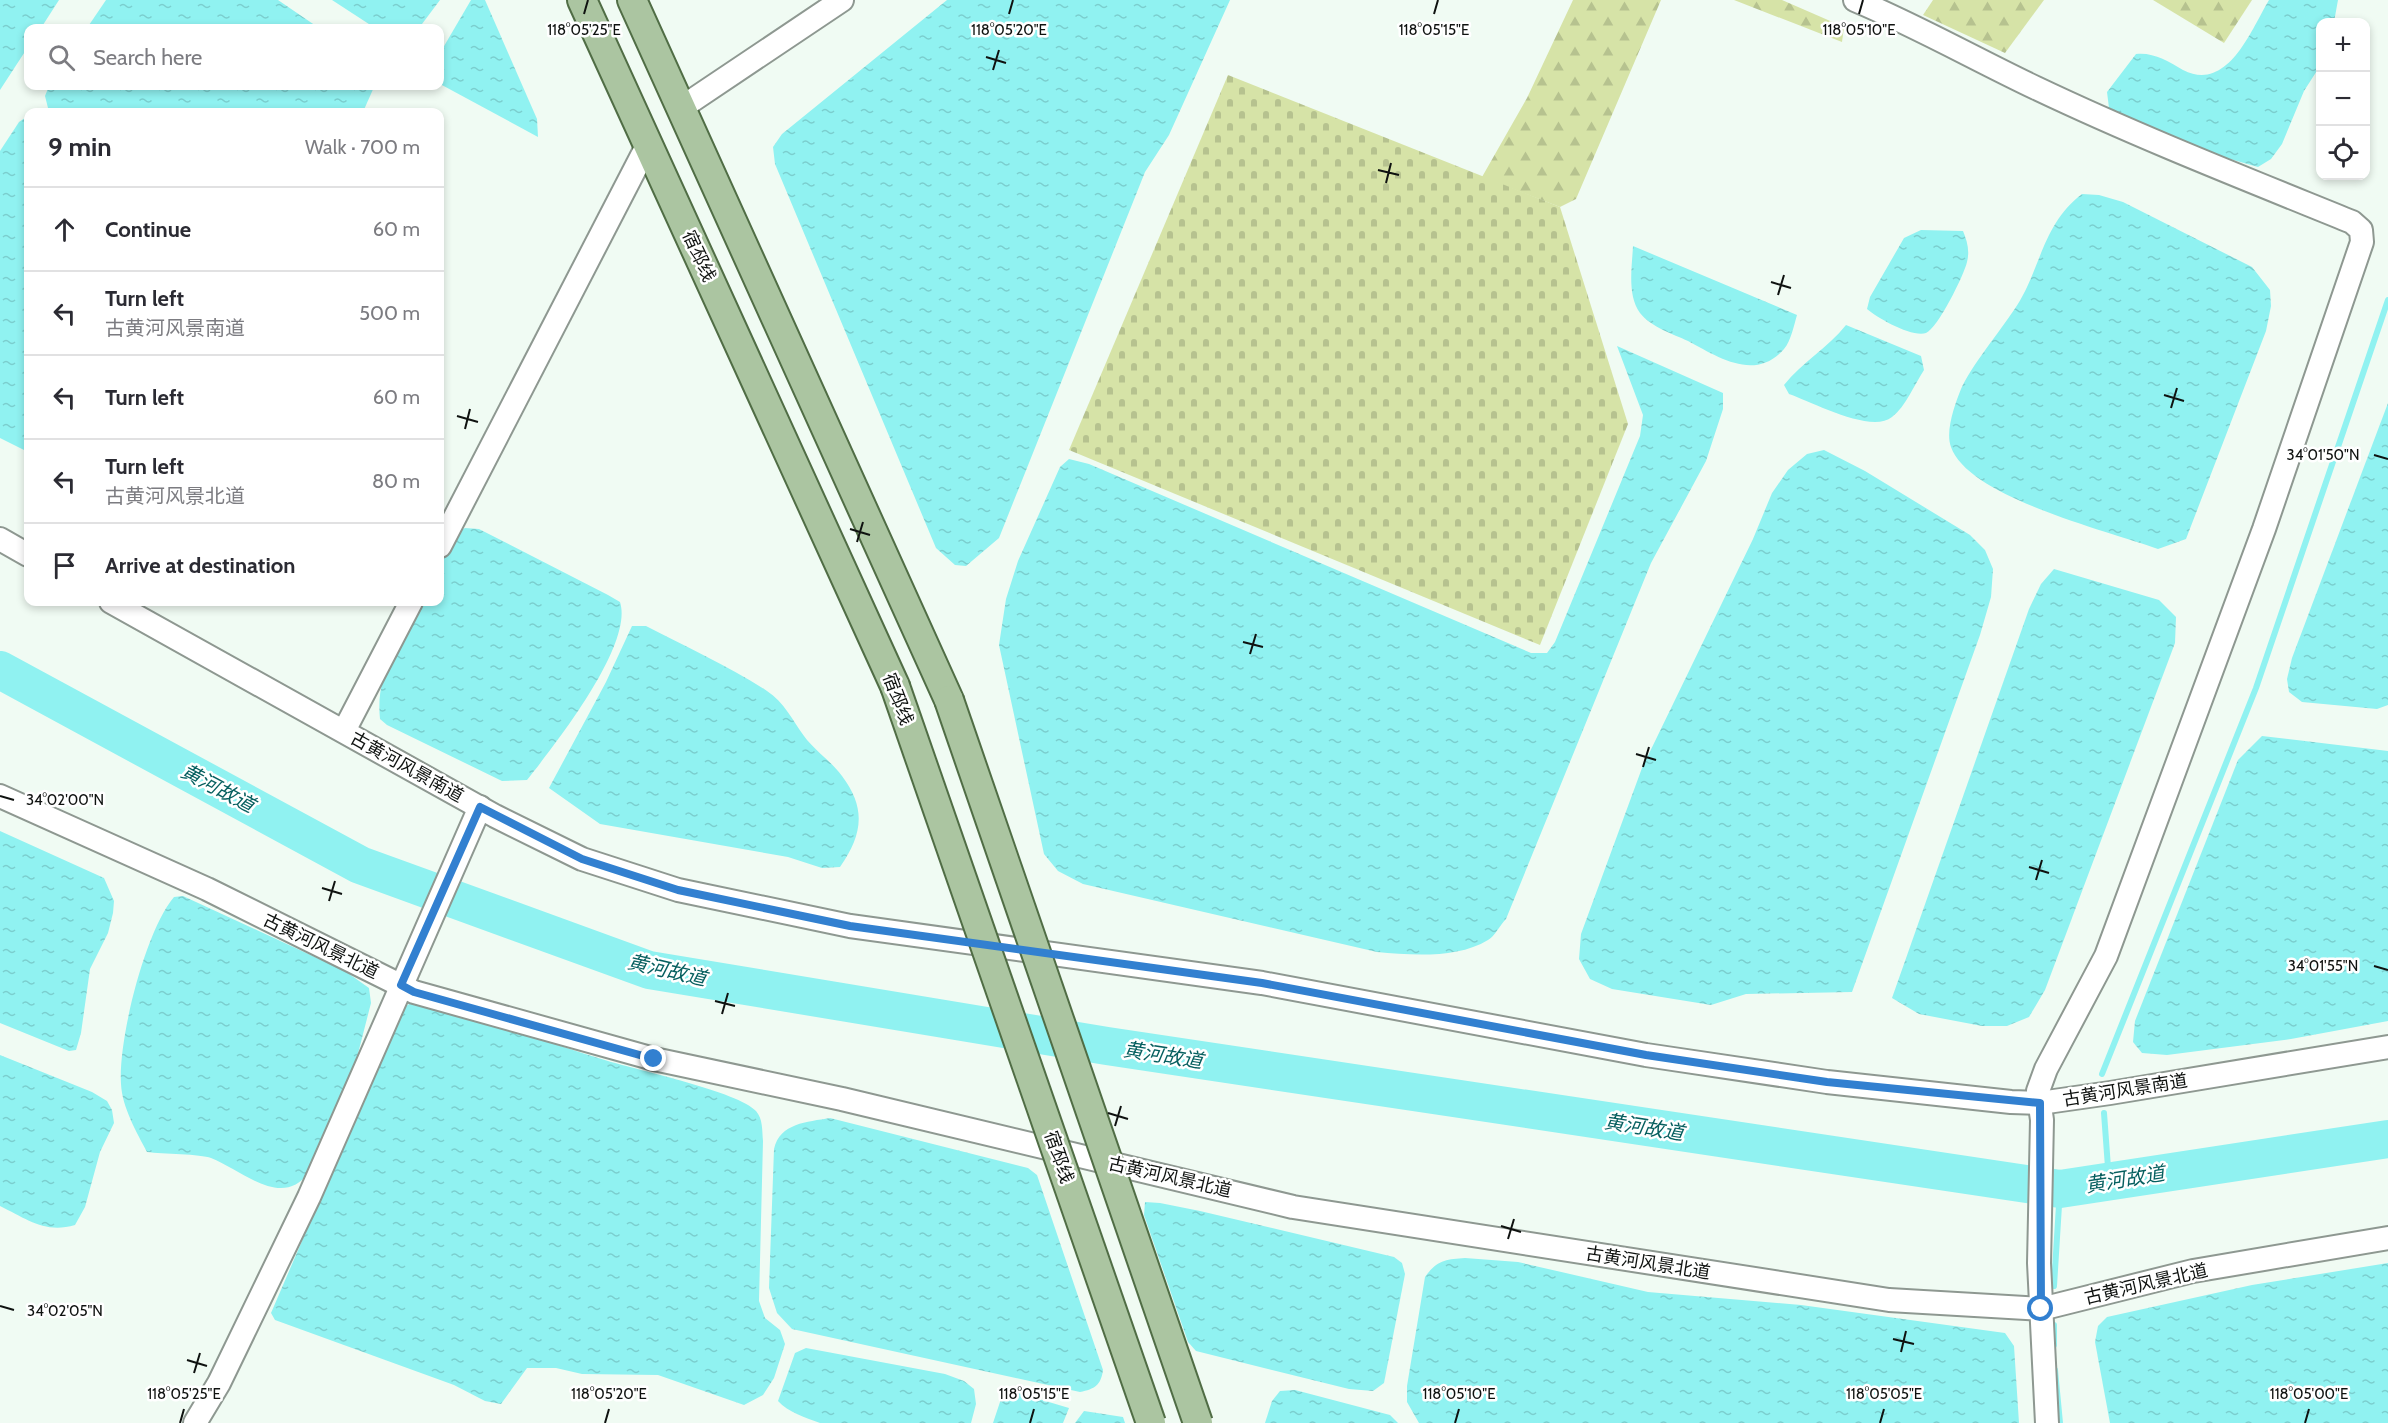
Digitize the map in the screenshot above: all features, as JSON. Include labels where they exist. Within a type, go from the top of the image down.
[{"type":"main road","name":"宿邳线","points":[[582,0],[895,686],[1151,1423]]},
{"type":"main road","points":[[632,0],[949,700],[1198,1423]]},
{"type":"street","points":[[681,108],[842,0]]},
{"type":"street","points":[[1855,0],[2139,136],[2352,222],[2361,230],[2362,242],[2260,541],[2106,956],[2046,1070],[2038,1091],[2041,1112],[2039,1263],[2047,1423]]},
{"type":"street","points":[[444,538],[648,144]]},
{"type":"street","points":[[0,539],[24,553]]},
{"type":"street","name":"古黄河风景南道","points":[[118,606],[344,731],[476,815],[592,863],[678,890],[850,926],[1262,983],[1646,1055],[2041,1112],[2388,1047]]},
{"type":"street","points":[[344,731],[409,606]]},
{"type":"street","name":"古黄河风景北道","points":[[0,796],[207,890],[405,976],[414,992],[654,1059],[854,1102],[1293,1207],[1889,1300],[2041,1309],[2193,1271],[2388,1238]]},
{"type":"street","points":[[195,1423],[219,1383],[309,1197],[476,815]]},
{"type":"green space","points":[[1573,0],[1661,0],[1576,199],[1560,207],[1482,177],[1527,98]]},
{"type":"green space","points":[[1734,0],[1782,0],[1844,27],[1842,42]]},
{"type":"green space","points":[[1933,0],[2044,0],[2005,53],[1923,15]]},
{"type":"green space","points":[[2153,0],[2252,0],[2224,43]]},
{"type":"green space","points":[[1228,75],[1560,207],[1628,424],[1540,645],[1069,450]]},
{"type":"water","points":[[0,0],[59,0],[44,24],[24,24],[24,53],[0,90]]},
{"type":"water","points":[[106,0],[278,0],[313,24],[90,24]]},
{"type":"water","points":[[332,0],[440,0],[422,24],[369,24]]},
{"type":"water","points":[[471,0],[485,0],[537,119],[538,137],[444,86],[444,46]]},
{"type":"water","points":[[947,0],[1230,0],[1169,135],[1145,172],[999,538],[966,566],[955,565],[936,548],[775,164],[773,147],[782,134]]},
{"type":"water","points":[[2269,0],[2338,0],[2335,18],[2316,18],[2316,72],[2304,91],[2282,144],[2271,159],[2258,167],[2216,155],[2109,108],[2107,92],[2136,54],[2166,60],[2183,70],[2199,75],[2213,73],[2225,66],[2246,41]]},
{"type":"water","points":[[47,90],[373,90],[365,108],[48,108],[45,96]]},
{"type":"water","points":[[24,119],[24,450],[0,438],[0,151],[19,122]]},
{"type":"water","points":[[2082,194],[2099,195],[2123,202],[2252,267],[2270,290],[2271,306],[2266,331],[2186,539],[2158,549],[2076,522],[2011,497],[1984,482],[1963,465],[1949,441],[1952,418],[1965,380],[2023,295],[2058,220],[2068,206]]},
{"type":"water","points":[[1921,230],[1963,231],[1968,254],[1961,278],[1937,322],[1926,333],[1920,334],[1895,326],[1867,309],[1870,297],[1904,238]]},
{"type":"water","points":[[1633,246],[1797,315],[1784,349],[1773,359],[1761,364],[1736,363],[1712,354],[1650,322],[1640,313],[1633,298],[1631,281]]},
{"type":"water","points":[[1846,325],[1921,356],[1924,370],[1910,395],[1892,417],[1870,422],[1841,415],[1789,394],[1784,385]]},
{"type":"water","points":[[1617,346],[1723,393],[1723,409],[1706,461],[1651,563],[1506,919],[1491,938],[1476,946],[1448,953],[1419,955],[1377,952],[1083,884],[1058,871],[1044,854],[999,645],[1006,599],[1018,561],[1060,467],[1069,459],[1089,464],[1531,653],[1547,653],[1555,642],[1640,436],[1643,415]]},
{"type":"water","points":[[2388,403],[2388,705],[2377,709],[2302,702],[2289,692],[2287,679],[2292,658]]},
{"type":"water","points":[[1824,450],[1865,471],[1970,535],[1985,550],[1993,569],[1991,597],[1980,635],[1852,992],[1746,994],[1711,1005],[1612,989],[1590,979],[1579,959],[1581,934],[1642,768],[1753,539],[1772,493],[1788,470],[1807,454]]},
{"type":"water","points":[[465,528],[479,529],[620,602],[621,621],[615,643],[604,668],[572,720],[527,780],[502,781],[387,725],[380,719],[379,702],[385,672],[418,606],[444,606],[444,557],[456,534]]},
{"type":"water","points":[[2054,569],[2159,600],[2176,617],[2175,643],[2045,990],[2029,1017],[2007,1026],[1982,1026],[1919,1014],[1892,998],[2029,609],[2041,584]]},
{"type":"water","points":[[632,626],[646,626],[723,665],[773,695],[783,706],[808,741],[842,776],[855,800],[859,822],[857,833],[840,867],[822,868],[788,857],[600,824],[549,788],[606,682]]},
{"type":"water","points":[[2262,736],[2388,751],[2388,1021],[2291,1039],[2167,1055],[2142,1053],[2133,1042],[2135,1021],[2238,760]]},
{"type":"water","points":[[0,831],[104,878],[114,901],[108,933],[90,969],[81,1033],[76,1050],[69,1051],[0,1023]]},
{"type":"water","points":[[183,896],[345,971],[369,988],[371,1003],[352,1077],[309,1172],[298,1183],[287,1188],[262,1184],[211,1158],[147,1152],[127,1111],[122,1093],[121,1065],[136,987],[153,934],[163,913],[174,897]]},
{"type":"water","points":[[416,1000],[433,1003],[608,1061],[709,1089],[730,1096],[756,1111],[761,1121],[763,1141],[759,1301],[765,1318],[780,1330],[785,1344],[774,1378],[763,1395],[744,1405],[658,1375],[582,1374],[556,1368],[527,1368],[501,1404],[485,1401],[454,1385],[275,1320],[271,1313],[398,1018],[406,1006]]},
{"type":"water","points":[[0,1055],[92,1092],[107,1101],[112,1110],[114,1123],[100,1152],[85,1207],[75,1225],[54,1228],[36,1224],[0,1206]]},
{"type":"water","points":[[830,1118],[1028,1168],[1037,1175],[1103,1370],[1096,1386],[1080,1392],[792,1329],[777,1313],[769,1288],[774,1149],[777,1140],[788,1129],[796,1125]]},
{"type":"water","points":[[1145,1202],[1200,1211],[1394,1257],[1402,1263],[1405,1274],[1384,1383],[1373,1391],[1349,1389],[1196,1351],[1188,1342],[1144,1215]]},
{"type":"water","points":[[1465,1258],[1518,1262],[1648,1292],[1801,1305],[2005,1333],[2014,1346],[2019,1423],[1419,1423],[1407,1402],[1407,1386],[1425,1277],[1433,1267],[1442,1262]]},
{"type":"water","points":[[2388,1263],[2388,1423],[2110,1423],[2095,1342],[2098,1326],[2107,1317],[2252,1285]]},
{"type":"water","points":[[806,1348],[945,1374],[964,1381],[974,1389],[976,1404],[971,1423],[820,1423],[798,1414],[778,1401],[795,1353]]},
{"type":"water","points":[[1008,1390],[1069,1408],[1063,1423],[993,1423],[1002,1396]]},
{"type":"water","points":[[1295,1390],[1390,1415],[1398,1423],[1265,1423],[1272,1401],[1280,1391]]},
{"type":"water","points":[[1084,1411],[1123,1417],[1125,1423],[1075,1423]]},
{"type":"waterway","points":[[2102,1074],[2256,688],[2388,300]]},
{"type":"waterway","name":"黄河故道","points":[[0,670],[360,865],[649,970],[1107,1046],[2060,1189],[2388,1139]]},
{"type":"waterway","points":[[2104,1113],[2109,1181]]},
{"type":"waterway","points":[[2054,1286],[2060,1189]]},
{"type":"waterway","points":[[2054,1325],[2054,1345]]},
{"type":"waterway","points":[[2055,1370],[2060,1423]]},
{"type":"route","points":[[654,1059],[414,992],[401,985],[480,807],[582,859],[678,890],[850,926],[1262,983],[1646,1055],[1827,1082],[2011,1102],[2040,1103],[2042,1120],[2039,1263],[2041,1309]]}]
